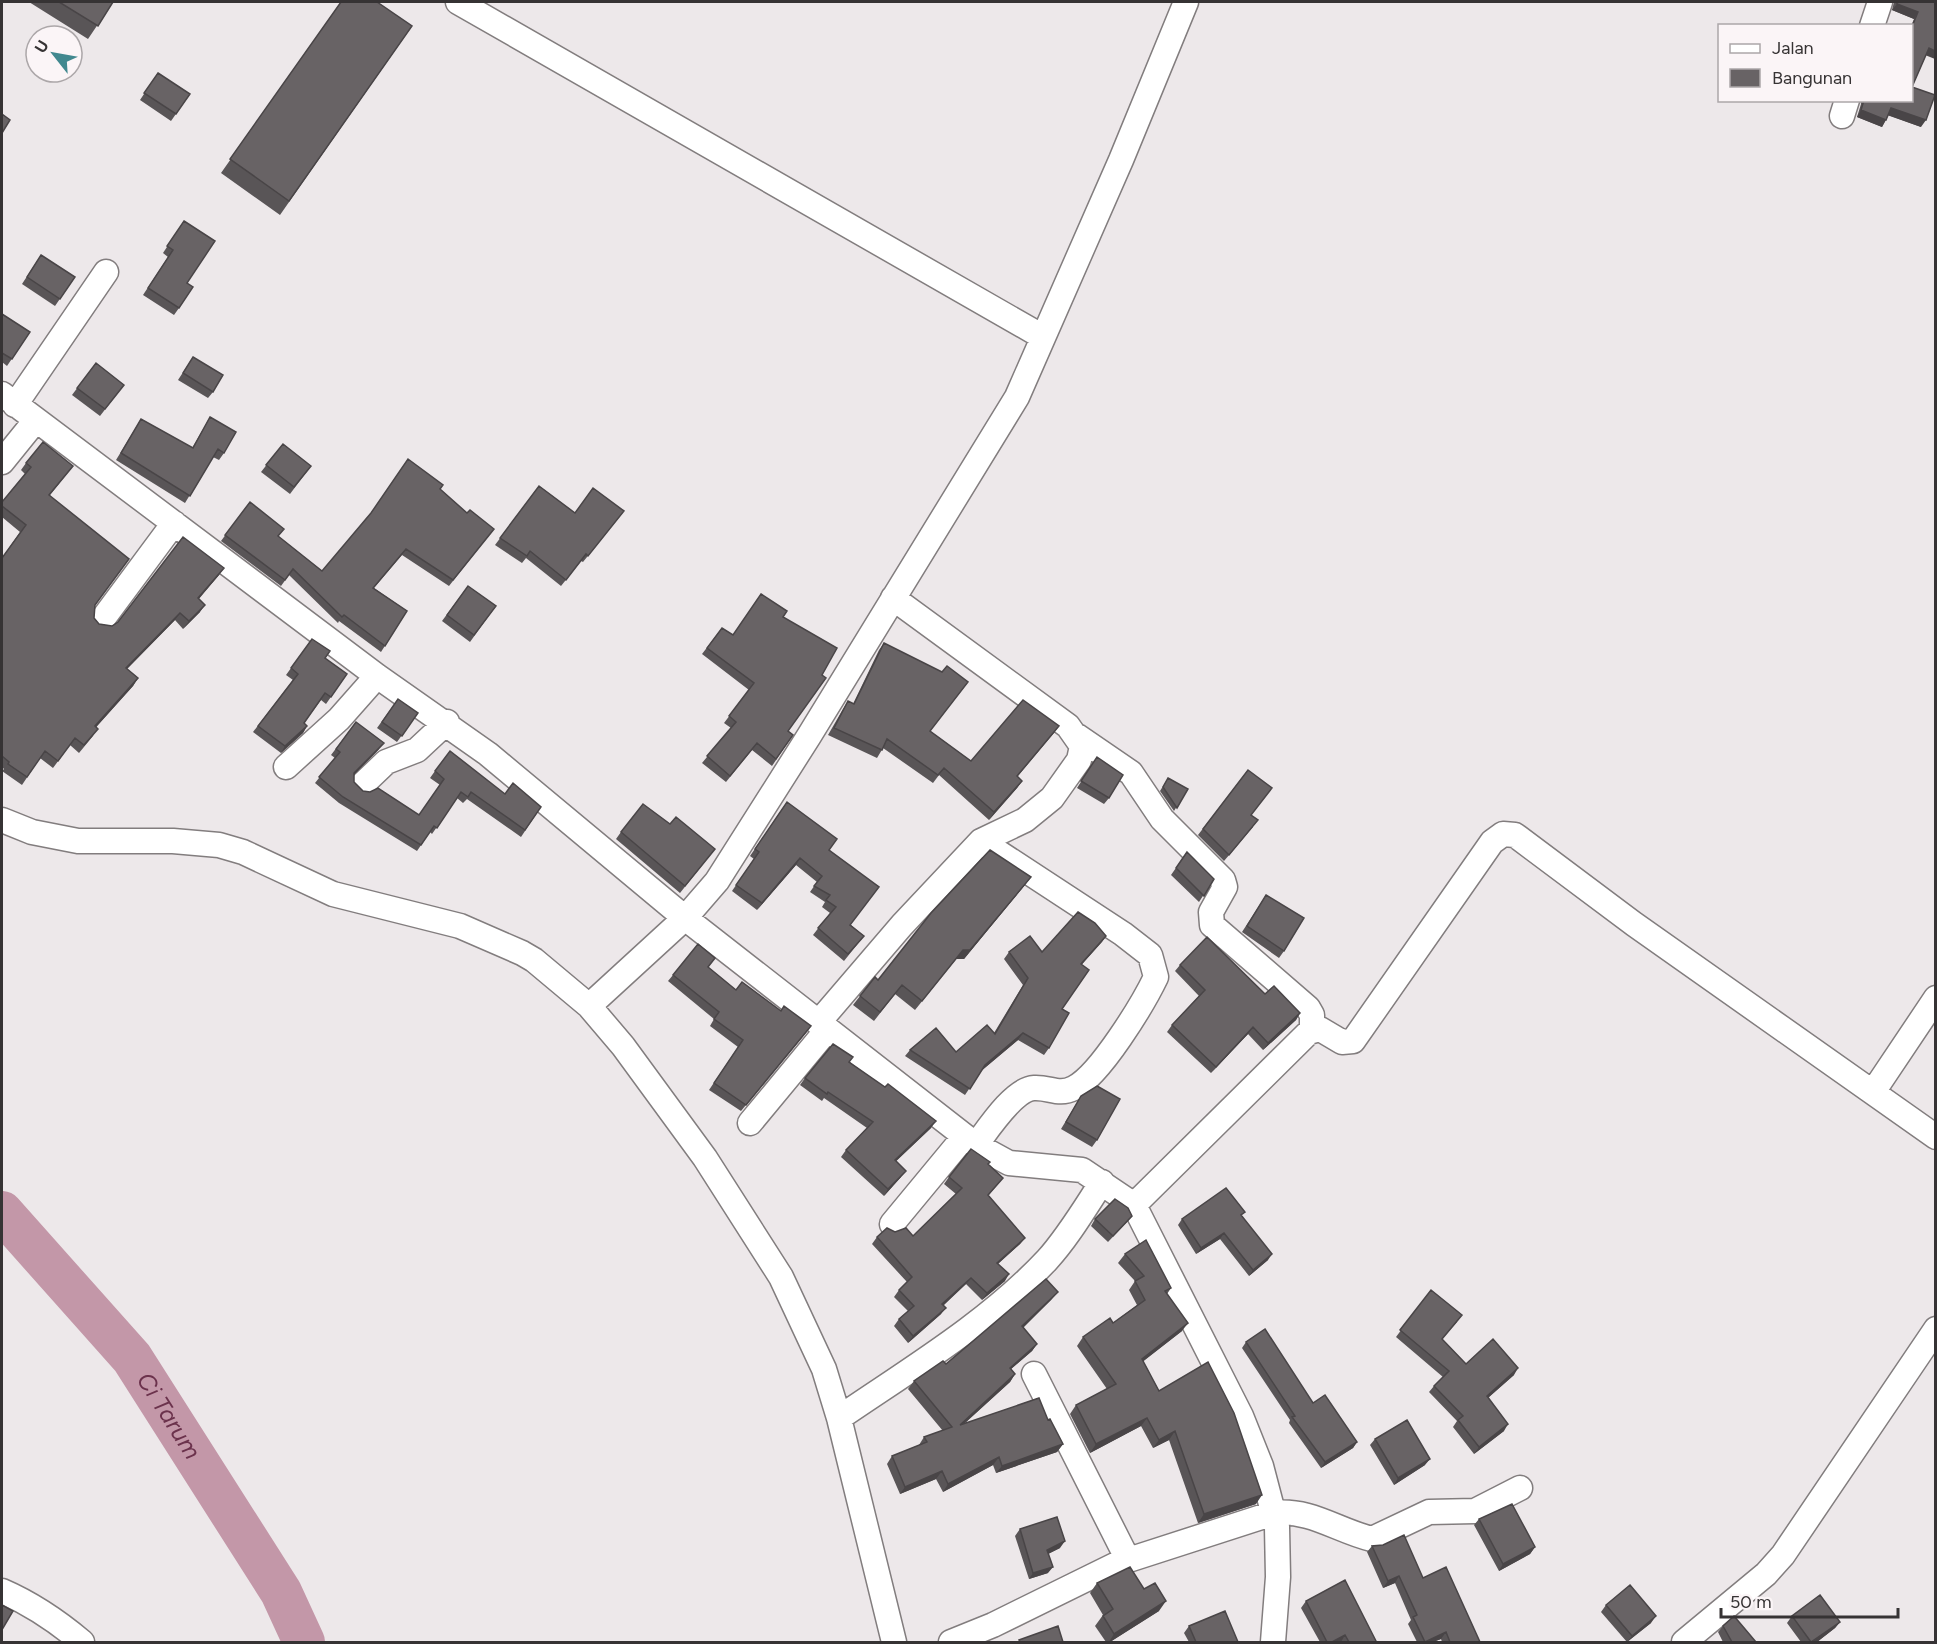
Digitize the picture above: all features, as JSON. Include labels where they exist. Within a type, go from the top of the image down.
[{"type":"street","points":[[462,2],[1043,337]]},
{"type":"street","points":[[589,1006],[685,918],[717,881],[1017,396],[1121,160],[1185,2]]},
{"type":"street","points":[[1873,24],[1880,2]]},
{"type":"street","points":[[106,272],[8,400],[377,676],[447,722],[685,918],[970,1141],[1009,1163],[1082,1170],[1134,1205],[1241,1416],[1261,1466],[1274,1513],[1278,1577],[1273,1642]]},
{"type":"street","points":[[2,462],[36,420]]},
{"type":"street","points":[[102,620],[174,523]]},
{"type":"street","points":[[893,598],[965,648],[1077,736],[1131,773],[1162,819],[1223,880],[1225,887],[1212,912],[1212,925],[1308,1008],[1312,1030]]},
{"type":"street","points":[[286,767],[345,713],[377,676]]},
{"type":"street","points":[[363,784],[386,762],[417,750],[447,722]]},
{"type":"street","points":[[750,1123],[909,917],[981,841],[1025,820],[1052,798],[1079,760],[1082,746],[1077,736]]},
{"type":"street","points":[[2,820],[32,832],[78,841],[173,841],[219,845],[243,852],[333,894],[439,919],[522,953],[589,1006],[623,1046],[705,1158],[781,1277],[824,1369],[839,1418],[894,1642]]},
{"type":"street","points":[[1134,1205],[1312,1030],[1320,1029],[1348,1043],[1353,1041],[1492,842],[1503,834],[1509,833],[1935,1137]]},
{"type":"street","points":[[892,1224],[970,1141],[993,1122],[1021,1092],[1034,1088],[1059,1093],[1075,1087],[1090,1077],[1131,1020],[1156,977],[1150,955],[1123,934],[981,841]]},
{"type":"street","points":[[1873,1092],[1935,998]]},
{"type":"street","points":[[839,1418],[976,1322],[1025,1281],[1047,1259],[1102,1182]]},
{"type":"street","points":[[1684,1642],[1766,1574],[1783,1555],[1935,1329]]},
{"type":"street","points":[[1034,1374],[1128,1560]]},
{"type":"street","points":[[951,1642],[996,1634],[1128,1560],[1274,1513],[1299,1512],[1372,1539],[1429,1512],[1475,1511],[1520,1488]]},
{"type":"street","points":[[2,1591],[34,1606],[82,1642]]},
{"type":"building","points":[[59,2],[113,2],[98,26]]},
{"type":"building","points":[[341,2],[377,2],[412,26],[289,201],[230,159]]},
{"type":"building","points":[[1897,2],[1935,2],[1935,51],[1929,48],[1913,85],[1913,24],[1918,12],[1897,4]]},
{"type":"building","points":[[158,73],[190,94],[176,114],[144,93]]},
{"type":"building","points":[[1913,87],[1935,95],[1926,120],[1891,108],[1886,120],[1861,110],[1863,102],[1913,102]]},
{"type":"building","points":[[2,114],[10,120],[2,133]]},
{"type":"building","points":[[184,221],[215,241],[187,283],[193,287],[179,308],[148,288],[173,250],[167,246]]},
{"type":"building","points":[[41,255],[75,277],[60,299],[27,277]]},
{"type":"building","points":[[2,314],[30,332],[12,359],[2,353]]},
{"type":"building","points":[[193,357],[223,375],[213,392],[183,373]]},
{"type":"building","points":[[96,363],[124,385],[105,409],[77,388]]},
{"type":"building","points":[[210,417],[236,432],[224,453],[218,449],[190,496],[121,453],[141,419],[193,448]]},
{"type":"building","points":[[43,442],[73,466],[49,495],[129,559],[95,605],[94,618],[99,624],[112,626],[118,622],[183,537],[224,568],[198,598],[205,605],[189,621],[180,613],[126,668],[138,678],[95,726],[98,729],[84,745],[75,738],[58,761],[45,751],[27,777],[8,764],[9,762],[2,756],[2,558],[26,525],[2,506],[2,502],[31,467],[26,463]]},
{"type":"building","points":[[283,444],[311,466],[294,487],[266,465]]},
{"type":"building","points":[[408,459],[443,485],[440,489],[467,513],[470,510],[494,529],[453,580],[406,549],[373,588],[407,611],[385,646],[344,615],[342,617],[293,569],[285,580],[225,535],[250,502],[284,529],[278,536],[322,571],[371,513]]},
{"type":"building","points":[[539,486],[575,513],[593,488],[624,511],[566,580],[530,551],[527,556],[500,538]]},
{"type":"building","points":[[468,586],[496,606],[474,635],[447,615]]},
{"type":"building","points":[[761,594],[787,611],[783,617],[837,648],[822,675],[826,678],[788,731],[793,735],[776,759],[757,743],[730,776],[707,756],[736,722],[729,716],[754,683],[707,648],[722,628],[733,635]]},
{"type":"building","points":[[312,639],[330,651],[325,658],[347,674],[331,697],[325,693],[304,723],[307,726],[285,746],[258,726],[298,674],[291,668]]},
{"type":"building","points":[[884,643],[942,672],[947,666],[968,682],[930,731],[971,761],[1023,700],[1059,726],[1017,776],[1022,781],[994,812],[944,768],[938,775],[887,739],[882,750],[834,728],[848,701],[854,704]]},
{"type":"building","points":[[398,699],[418,713],[402,736],[382,722]]},
{"type":"building","points":[[356,722],[384,743],[354,773],[354,782],[363,791],[370,792],[378,788],[419,815],[444,779],[435,771],[450,751],[505,794],[513,783],[541,807],[525,830],[471,792],[468,797],[461,792],[437,828],[434,826],[421,845],[343,797],[319,777],[340,752],[336,749]]},
{"type":"building","points":[[1097,757],[1123,775],[1109,798],[1081,781]]},
{"type":"building","points":[[1248,770],[1272,788],[1251,815],[1258,820],[1229,855],[1203,829]]},
{"type":"building","points":[[1168,778],[1188,789],[1177,808],[1163,787]]},
{"type":"building","points":[[787,802],[837,839],[829,850],[879,887],[850,925],[864,936],[848,954],[818,928],[836,907],[826,900],[830,895],[814,886],[822,876],[800,858],[762,903],[736,885],[759,852],[755,849]]},
{"type":"building","points":[[643,804],[670,824],[676,817],[715,849],[685,886],[621,832]]},
{"type":"building","points":[[990,850],[1031,877],[970,950],[963,950],[922,1001],[902,985],[880,1012],[860,996],[875,977],[878,980],[931,913]]},
{"type":"building","points":[[1187,852],[1214,879],[1204,896],[1176,868]]},
{"type":"building","points":[[1266,895],[1304,918],[1284,951],[1247,926]]},
{"type":"building","points":[[1078,912],[1095,923],[1106,936],[1081,964],[1089,970],[1062,1009],[1069,1013],[1049,1048],[1023,1033],[985,1065],[970,1089],[910,1050],[936,1028],[956,1052],[987,1025],[995,1034],[1028,978],[1009,952],[1030,936],[1042,952]]},
{"type":"building","points":[[1207,937],[1265,994],[1274,986],[1300,1013],[1268,1043],[1253,1027],[1216,1067],[1172,1025],[1205,990],[1180,965]]},
{"type":"building","points":[[698,944],[715,958],[708,967],[736,990],[742,982],[781,1011],[784,1006],[811,1026],[746,1105],[714,1083],[743,1040],[714,1019],[719,1012],[673,975]]},
{"type":"building","points":[[833,1044],[853,1057],[849,1062],[885,1087],[888,1084],[936,1121],[895,1160],[906,1171],[888,1189],[846,1150],[873,1122],[805,1078]]},
{"type":"building","points":[[1097,1086],[1120,1099],[1097,1140],[1066,1122],[1081,1096]]},
{"type":"building","points":[[971,1149],[990,1162],[988,1164],[1003,1178],[988,1195],[1025,1238],[997,1263],[1009,1274],[987,1293],[971,1278],[942,1304],[946,1308],[913,1336],[899,1319],[914,1306],[899,1290],[912,1277],[877,1237],[887,1228],[895,1232],[906,1228],[913,1236],[962,1188],[949,1177]]},
{"type":"building","points":[[1226,1188],[1245,1212],[1241,1215],[1272,1254],[1253,1270],[1224,1233],[1201,1248],[1182,1219]]},
{"type":"building","points":[[1115,1199],[1128,1208],[1132,1216],[1113,1236],[1095,1219]]},
{"type":"building","points":[[1146,1240],[1171,1288],[1165,1291],[1188,1323],[1142,1359],[1159,1391],[1208,1362],[1234,1413],[1262,1495],[1204,1514],[1175,1431],[1159,1440],[1147,1418],[1096,1444],[1076,1405],[1116,1384],[1083,1337],[1110,1318],[1113,1323],[1145,1300],[1135,1281],[1144,1276],[1125,1254]]},
{"type":"building","points":[[1046,1279],[1058,1292],[1022,1326],[1037,1344],[1010,1368],[1015,1374],[960,1425],[1039,1398],[1048,1420],[1050,1419],[1063,1444],[1002,1466],[999,1457],[948,1484],[942,1471],[905,1487],[892,1456],[927,1442],[924,1437],[952,1427],[914,1381],[943,1361],[946,1364]]},
{"type":"building","points":[[1431,1290],[1462,1315],[1442,1339],[1466,1364],[1493,1339],[1518,1368],[1487,1396],[1508,1424],[1479,1447],[1458,1420],[1463,1416],[1434,1386],[1449,1371],[1400,1330]]},
{"type":"building","points":[[1265,1329],[1313,1403],[1325,1395],[1357,1442],[1325,1462],[1292,1417],[1295,1416],[1246,1342]]},
{"type":"building","points":[[1407,1420],[1430,1459],[1398,1478],[1375,1439]]},
{"type":"building","points":[[1512,1504],[1535,1547],[1503,1564],[1479,1519]]},
{"type":"building","points":[[1057,1517],[1065,1541],[1047,1550],[1053,1567],[1033,1573],[1020,1529]]},
{"type":"building","points":[[1404,1535],[1423,1578],[1446,1567],[1480,1642],[1450,1642],[1446,1632],[1425,1642],[1413,1617],[1417,1615],[1399,1576],[1388,1581],[1372,1546],[1383,1545]]},
{"type":"building","points":[[1130,1567],[1144,1589],[1155,1583],[1166,1601],[1114,1634],[1103,1616],[1113,1609],[1097,1583]]},
{"type":"building","points":[[1345,1580],[1376,1641],[1349,1642],[1345,1635],[1332,1642],[1327,1642],[1306,1601]]},
{"type":"building","points":[[1630,1585],[1656,1616],[1632,1636],[1606,1605]]},
{"type":"building","points":[[1820,1595],[1840,1622],[1811,1642],[1792,1616]]},
{"type":"building","points":[[2,1605],[13,1611],[3,1628],[2,1627]]},
{"type":"building","points":[[1225,1611],[1238,1642],[1196,1642],[1189,1626]]},
{"type":"building","points":[[1734,1616],[1756,1642],[1732,1642],[1723,1626]]},
{"type":"building","points":[[1058,1626],[1063,1642],[1020,1642],[1019,1640]]},
{"type":"waterway","name":"Ci Tarum","points":[[2,1212],[132,1358],[281,1592],[304,1642]]}]
